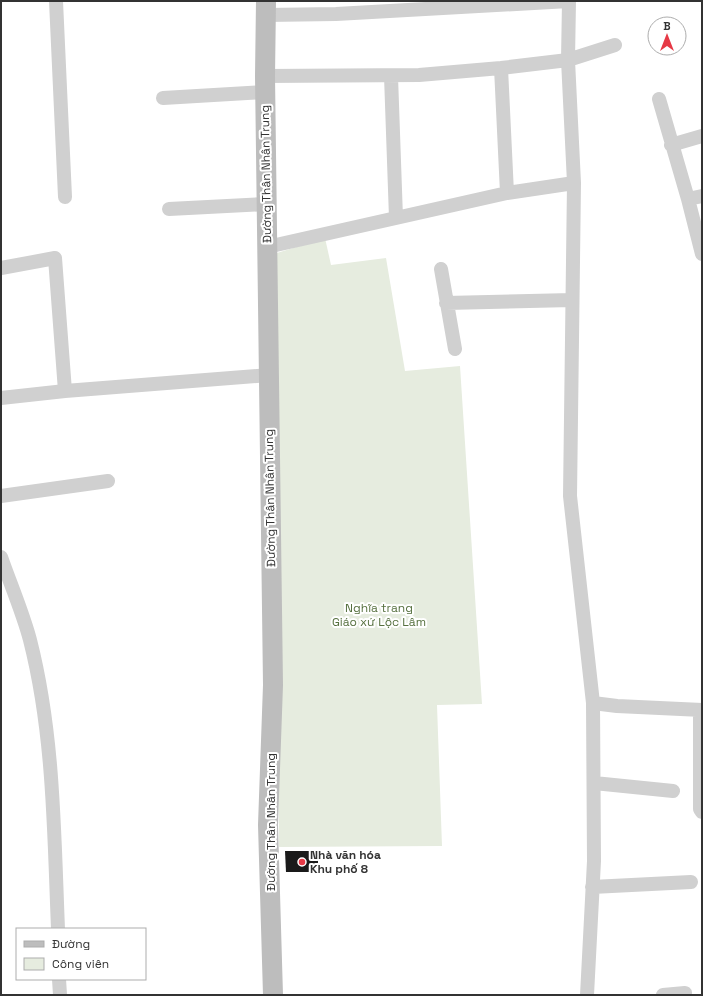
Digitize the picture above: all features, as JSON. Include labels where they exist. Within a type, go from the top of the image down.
[{"type":"street","points":[[56,1],[65,197]]},
{"type":"street","points":[[266,8],[336,14],[569,1],[568,60],[574,183],[570,496],[593,703],[594,784],[592,887],[587,995]]},
{"type":"street","name":"Đường Thân Nhân Trung","points":[[266,8],[266,204],[273,685],[268,825],[273,995]]},
{"type":"street","points":[[163,98],[265,84],[419,75],[501,68],[568,60],[615,45]]},
{"type":"street","points":[[501,68],[507,193]]},
{"type":"street","points":[[391,76],[396,218]]},
{"type":"street","points":[[659,99],[671,145],[688,199],[702,254]]},
{"type":"street","points":[[671,145],[702,136]]},
{"type":"street","points":[[267,247],[507,193],[574,183]]},
{"type":"street","points":[[688,199],[702,196]]},
{"type":"street","points":[[169,209],[266,204]]},
{"type":"street","points":[[1,268],[55,258],[65,391]]},
{"type":"street","points":[[441,269],[455,349]]},
{"type":"street","points":[[446,303],[572,300]]},
{"type":"street","points":[[1,398],[65,391],[269,375]]},
{"type":"street","points":[[1,496],[108,481]]},
{"type":"street","points":[[1,557],[30,639],[44,714],[53,810],[58,928]]},
{"type":"street","points":[[593,703],[618,706],[701,710],[700,809],[702,812]]},
{"type":"street","points":[[594,784],[674,791]]},
{"type":"street","points":[[592,887],[691,882]]},
{"type":"street","points":[[59,980],[60,995]]},
{"type":"street","points":[[663,995],[685,994]]},
{"type":"green space","name":"Nghĩa trang Giáo xứ Lộc Lâm","points":[[325,238],[331,265],[386,258],[405,371],[460,366],[482,704],[437,705],[442,846],[279,847],[277,253]]},
{"type":"building","name":"Nhà văn hóa Khu phố 8","points":[[285,851],[318,851],[318,872],[286,872]]},
{"type":"place","name":"Nhà văn hóa Khu phố 8","points":[[302,862]]}]
